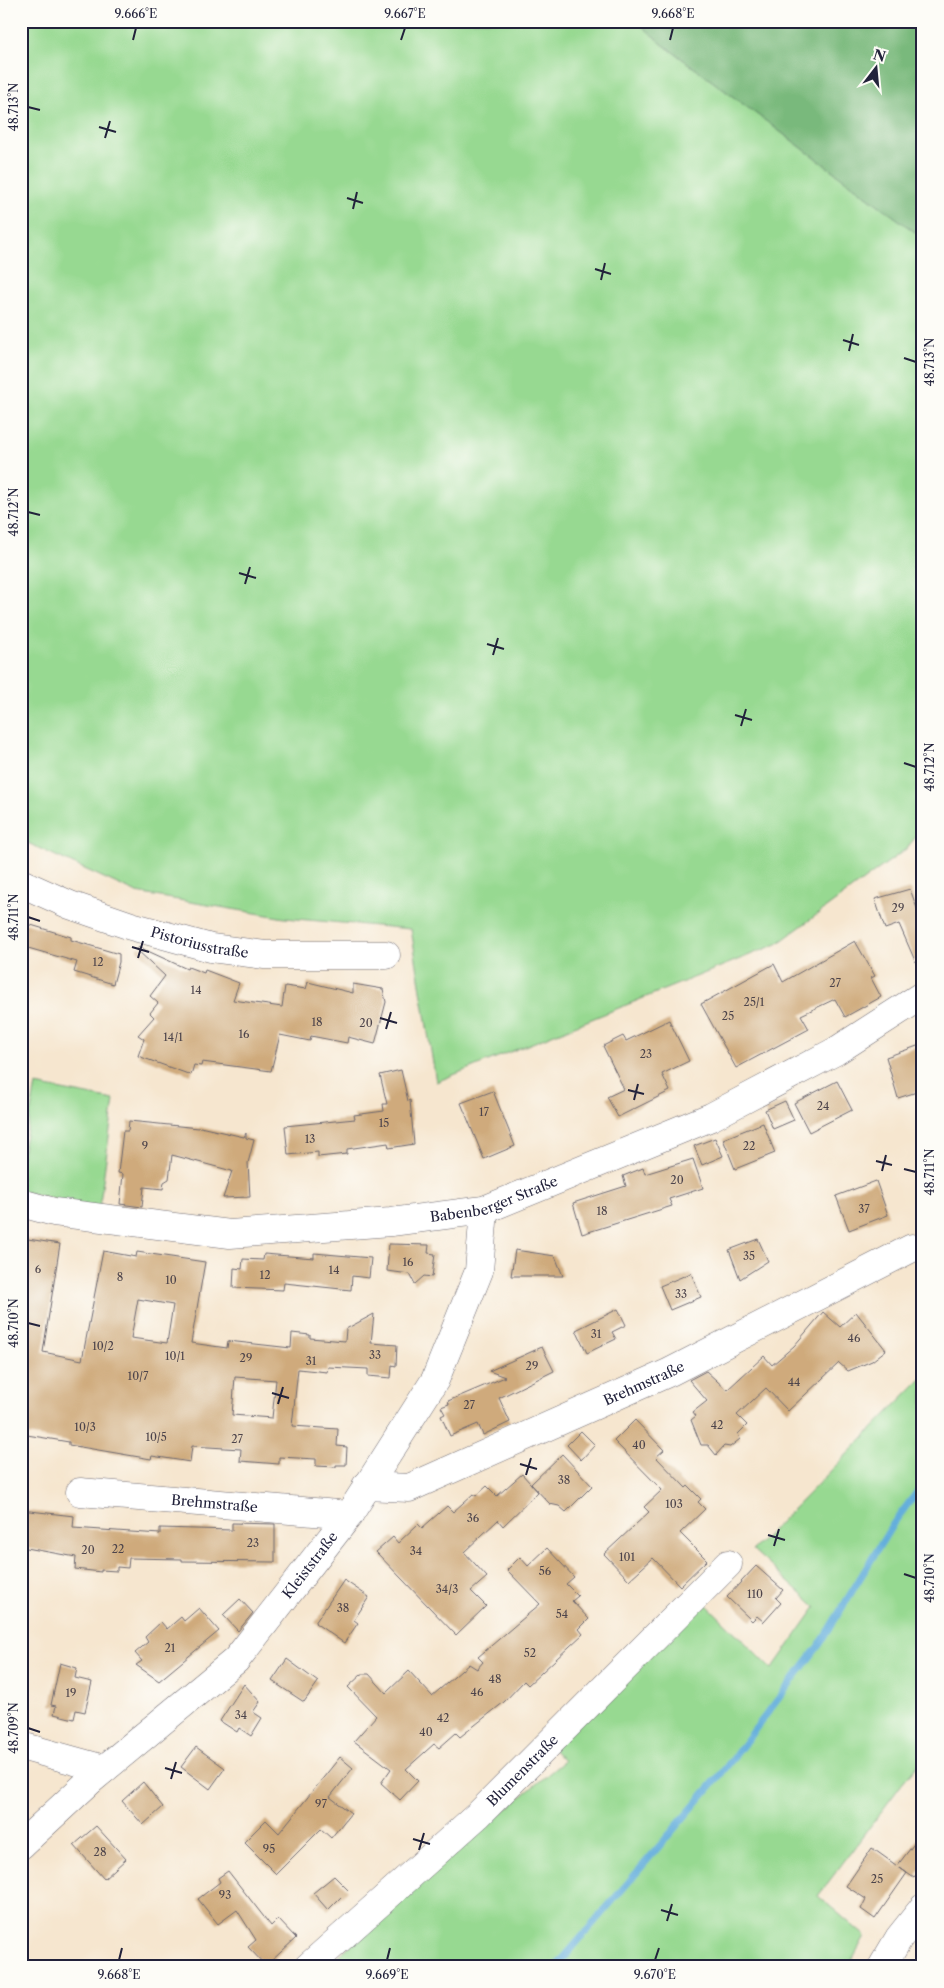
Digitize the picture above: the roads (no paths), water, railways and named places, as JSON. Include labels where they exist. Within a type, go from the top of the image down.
[{"type":"street","name":"Pistoriusstraße","points":[[21,883],[70,905],[130,926],[212,948],[265,956],[386,955]]},
{"type":"street","name":"Babenberger Straße","points":[[21,1203],[54,1212],[230,1234],[391,1222],[484,1210],[711,1117],[836,1051],[923,995]]},
{"type":"street","name":"Kleiststraße","points":[[21,1845],[104,1769],[236,1660],[349,1515],[436,1380],[480,1271],[484,1210]]},
{"type":"street","name":"Brehmstraße","points":[[366,1486],[409,1488],[670,1372],[912,1248]]},
{"type":"street","name":"Brehmstraße","points":[[80,1492],[349,1515]]},
{"type":"street","name":"Blumenstraße","points":[[308,1967],[478,1815],[728,1564]]},
{"type":"street","points":[[21,1746],[104,1769]]},
{"type":"street","points":[[882,1967],[899,1938],[923,1908]]},
{"type":"waterway","points":[[556,1967],[721,1774],[820,1644],[893,1524],[923,1484]]}]
